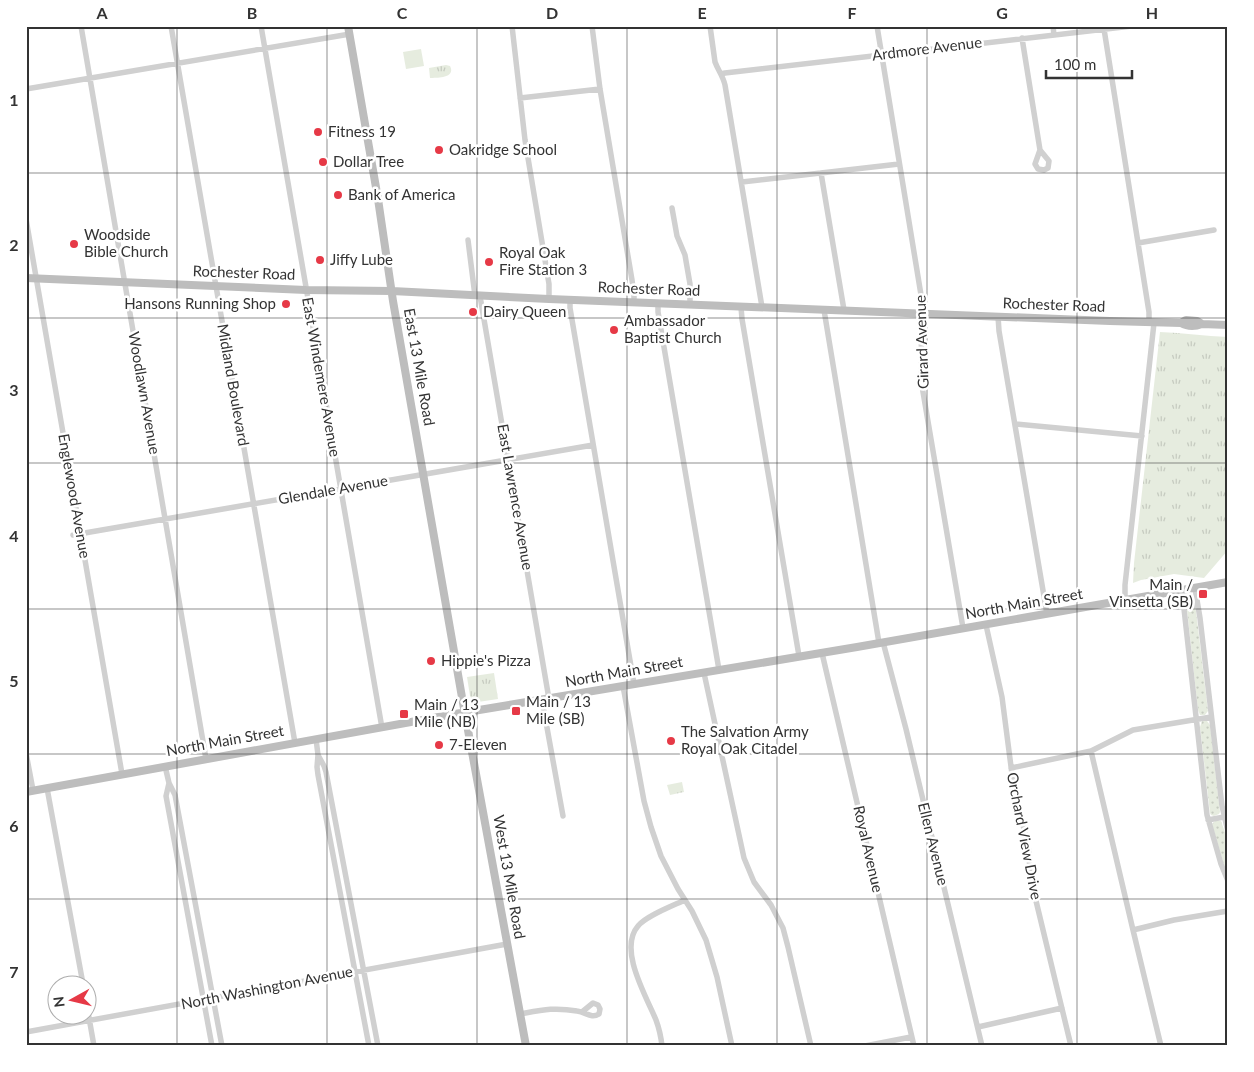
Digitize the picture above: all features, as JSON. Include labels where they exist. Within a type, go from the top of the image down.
[{"type":"main road","name":"East 13 Mile Road","points":[[349,30],[423,475],[465,713]]},
{"type":"main road","name":"Rochester Road","points":[[26,278],[1181,323],[1186,326],[1202,324],[1228,325]]},
{"type":"main road","name":"North Main Street","points":[[30,791],[465,713],[1228,582]]},
{"type":"main road","name":"West 13 Mile Road","points":[[465,713],[526,1046]]},
{"type":"street","name":"Woodlawn Avenue","points":[[81,26],[206,759]]},
{"type":"street","name":"Midland Boulevard","points":[[171,26],[295,743]]},
{"type":"street","name":"East Windemere Avenue","points":[[261,26],[382,728]]},
{"type":"street","points":[[512,26],[528,163],[549,284],[549,299]]},
{"type":"street","points":[[592,26],[600,89],[632,280],[634,303]]},
{"type":"street","points":[[710,26],[715,62],[725,85],[762,307]]},
{"type":"street","name":"Girard Avenue","points":[[877,26],[922,302],[921,378],[963,628]]},
{"type":"street","points":[[1053,26],[1054,35]]},
{"type":"street","name":"Ardmore Avenue","points":[[721,74],[1131,26]]},
{"type":"street","points":[[1104,29],[1151,322],[1142,436],[1125,586],[1125,601]]},
{"type":"street","points":[[26,89],[265,48],[349,30]]},
{"type":"street","points":[[1022,38],[1040,150]]},
{"type":"street","points":[[520,98],[600,89]]},
{"type":"street","points":[[742,182],[899,164]]},
{"type":"street","points":[[821,173],[844,310]]},
{"type":"street","points":[[672,208],[677,236],[686,261],[690,284],[690,304]]},
{"type":"street","name":"Englewood Avenue","points":[[26,219],[122,774]]},
{"type":"street","points":[[1138,243],[1214,230]]},
{"type":"street","name":"East Lawrence Avenue","points":[[468,240],[508,460],[563,816]]},
{"type":"street","points":[[570,300],[634,684]]},
{"type":"street","points":[[658,303],[719,670]]},
{"type":"street","points":[[741,307],[799,656]]},
{"type":"street","name":"Ellen Avenue","points":[[824,310],[881,642],[906,730],[982,1046]]},
{"type":"street","points":[[998,316],[1047,614]]},
{"type":"street","points":[[1015,424],[1142,436]]},
{"type":"street","name":"Glendale Avenue","points":[[73,535],[593,445]]},
{"type":"street","points":[[1195,588],[1224,817],[1228,832]]},
{"type":"street","points":[[1182,591],[1208,820],[1228,881]]},
{"type":"street","points":[[1184,608],[1198,606]]},
{"type":"street","name":"Orchard View Drive","points":[[986,624],[1002,696],[1015,792],[1029,850],[1030,876],[1071,1046]]},
{"type":"street","name":"Royal Avenue","points":[[822,653],[914,1046]]},
{"type":"street","points":[[704,673],[744,858],[754,882],[771,905],[782,928],[810,1046]]},
{"type":"street","points":[[623,686],[644,801],[651,827],[661,856],[706,940],[712,957],[732,1046]]},
{"type":"street","points":[[1011,768],[1091,751],[1133,730],[1211,717]]},
{"type":"street","points":[[316,739],[318,775],[369,1046]]},
{"type":"street","points":[[1091,751],[1161,1046]]},
{"type":"street","points":[[26,753],[30,791]]},
{"type":"street","points":[[318,755],[326,772],[378,1046]]},
{"type":"street","points":[[166,766],[169,783],[176,795],[222,1046]]},
{"type":"street","points":[[169,783],[166,796],[212,1046]]},
{"type":"street","points":[[48,788],[81,974]]},
{"type":"street","points":[[1208,820],[1224,817]]},
{"type":"street","points":[[335,867],[344,865]]},
{"type":"street","points":[[184,893],[193,891]]},
{"type":"street","points":[[662,1046],[656,1021],[638,977],[632,956],[631,943],[634,931],[642,922],[684,900]]},
{"type":"street","points":[[1132,930],[1174,920],[1228,912]]},
{"type":"street","name":"North Washington Avenue","points":[[98,1019],[507,944]]},
{"type":"street","points":[[520,1014],[552,1008],[582,1012]]},
{"type":"street","points":[[978,1027],[1062,1008]]},
{"type":"street","name":"North Washington Avenue","points":[[26,1032],[72,1024]]},
{"type":"street","points":[[90,1024],[94,1046]]},
{"type":"street","points":[[865,1046],[912,1037]]},
{"type":"green space","points":[[421,49],[424,66],[406,69],[403,52]]},
{"type":"green space","points":[[450,66],[451,73],[441,77],[430,78],[429,68]]},
{"type":"green space","points":[[1160,332],[1228,337],[1228,550],[1204,578],[1174,574],[1133,583],[1134,563]]},
{"type":"green space","points":[[1189,607],[1195,608],[1196,611],[1208,711],[1205,715],[1200,715],[1198,710],[1187,610]]},
{"type":"green space","points":[[494,673],[498,699],[473,701],[470,696],[467,677]]},
{"type":"green space","points":[[1202,721],[1207,721],[1210,725],[1220,812],[1214,816],[1210,813],[1200,727]]},
{"type":"green space","points":[[682,782],[684,792],[670,795],[667,785]]},
{"type":"green space","points":[[1215,821],[1221,821],[1228,841],[1228,875],[1212,824]]},
{"type":"place","name":"Fitness 19","points":[[318,132]]},
{"type":"place","name":"Oakridge School","points":[[439,150]]},
{"type":"place","name":"Dollar Tree","points":[[323,162]]},
{"type":"place","name":"Bank of America","points":[[338,195]]},
{"type":"place","name":"Woodside Bible Church","points":[[74,244]]},
{"type":"place","name":"Jiffy Lube","points":[[320,260]]},
{"type":"place","name":"Royal Oak Fire Station 3","points":[[489,262]]},
{"type":"place","name":"Hansons Running Shop","points":[[286,304]]},
{"type":"place","name":"Dairy Queen","points":[[473,312]]},
{"type":"place","name":"Ambassador Baptist Church","points":[[614,330]]},
{"type":"place","name":"Main / Vinsetta (SB)","points":[[1203,594]]},
{"type":"place","name":"Hippie's Pizza","points":[[431,661]]},
{"type":"place","name":"Main / 13 Mile (SB)","points":[[516,711]]},
{"type":"place","name":"Main / 13 Mile (NB)","points":[[404,714]]},
{"type":"place","name":"The Salvation Army Royal Oak Citadel","points":[[671,741]]},
{"type":"place","name":"7-Eleven","points":[[439,745]]}]
